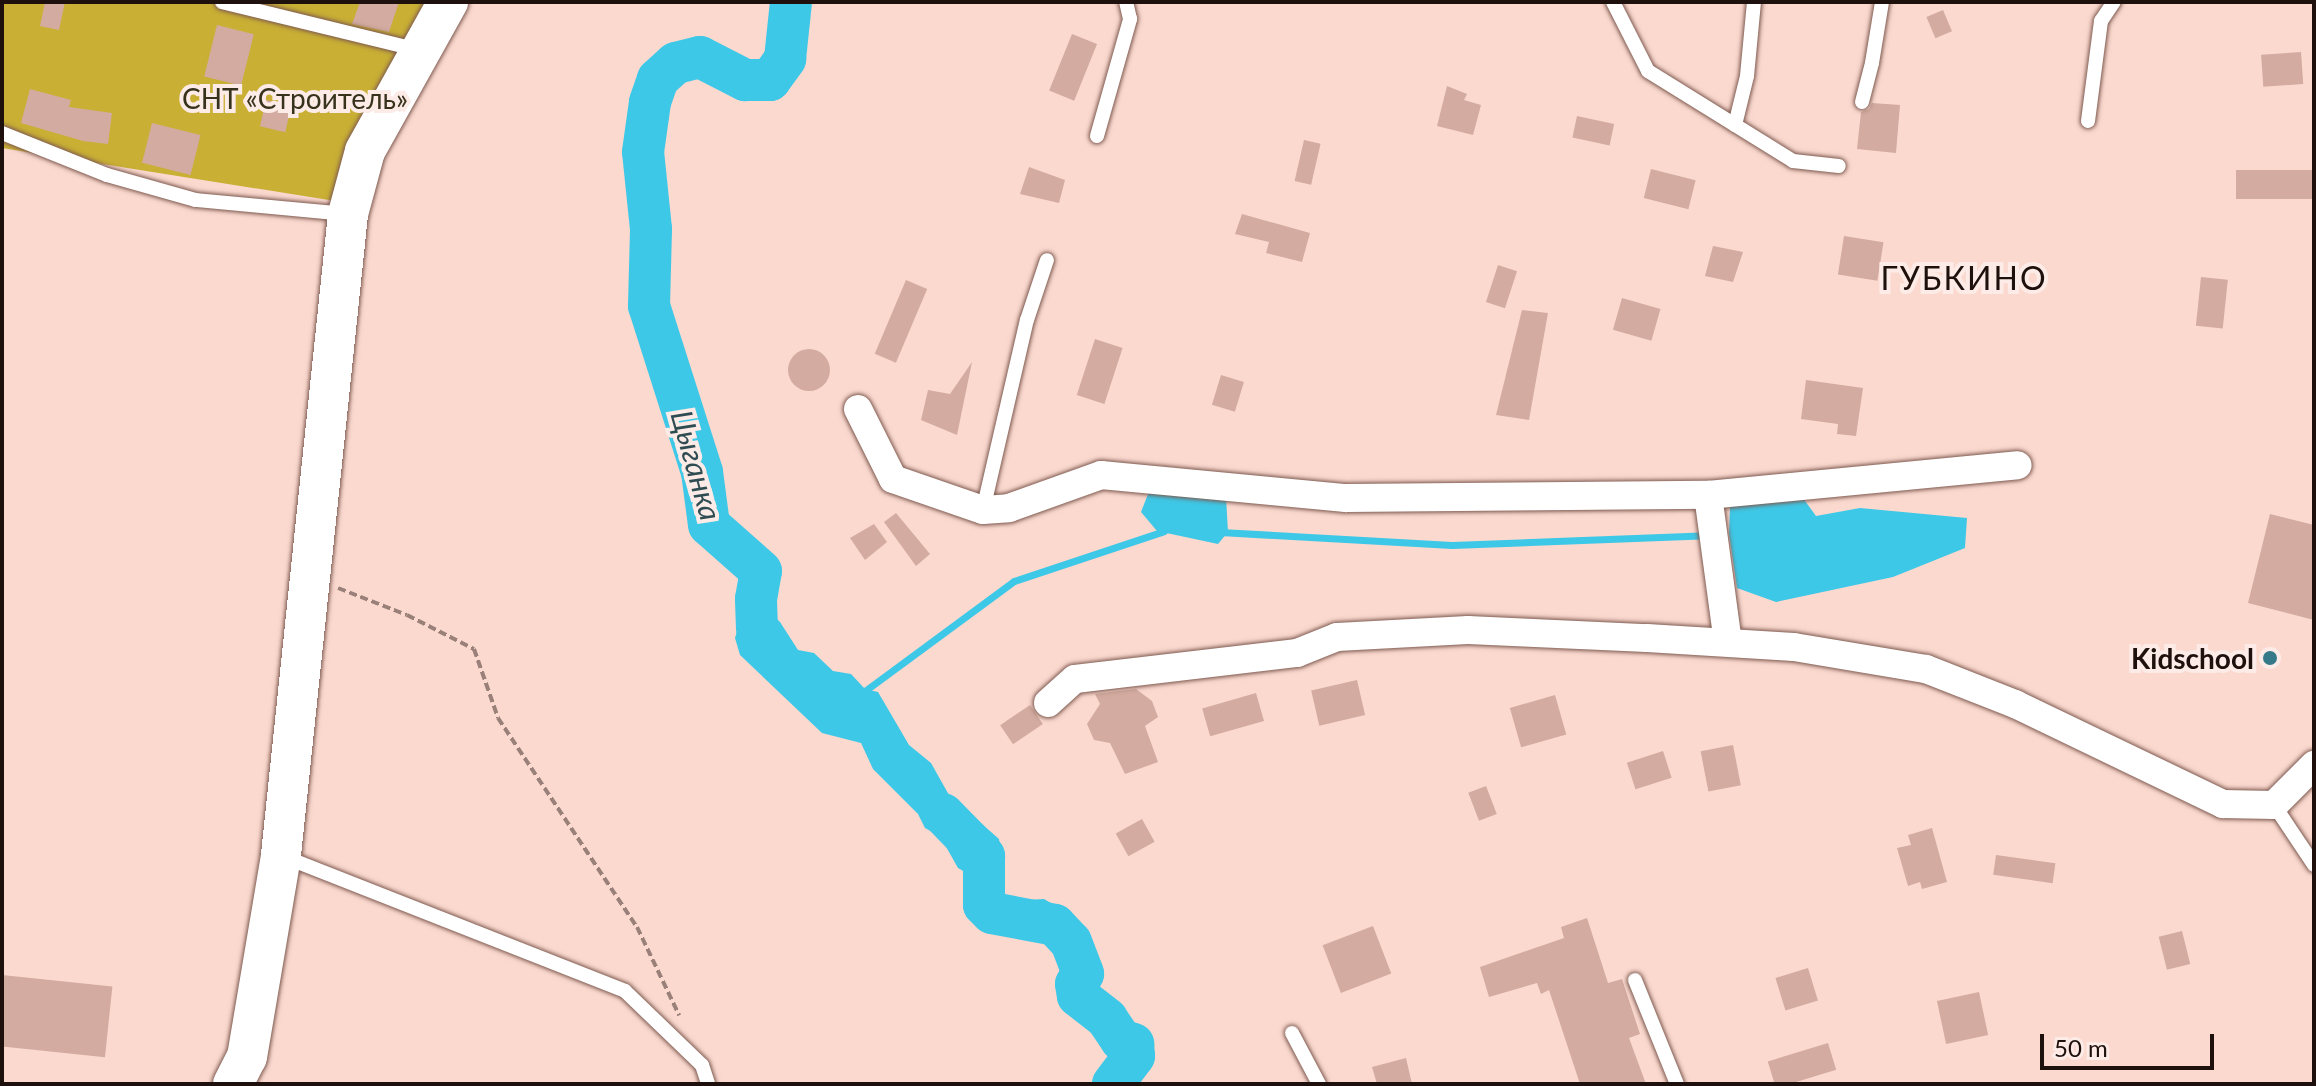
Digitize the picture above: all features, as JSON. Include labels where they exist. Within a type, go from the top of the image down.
[{"type":"street","points":[[233,1084],[247,1057],[281,855],[348,214],[365,151],[448,2]]},
{"type":"street","points":[[858,409],[893,479],[983,510],[1009,508],[1101,475],[1346,498],[1708,495],[2018,465]]},
{"type":"street","points":[[1708,495],[1728,642]]},
{"type":"street","points":[[1048,703],[1075,679],[1297,653],[1337,637],[1468,630],[1728,642],[1794,647],[1926,669],[2015,704],[2223,804],[2274,805],[2314,765]]},
{"type":"lane","points":[[222,2],[419,50]]},
{"type":"lane","points":[[1097,136],[1130,19],[1126,2]]},
{"type":"lane","points":[[1613,2],[1648,71],[1793,161],[1839,166]]},
{"type":"lane","points":[[1735,125],[1747,76],[1754,2]]},
{"type":"lane","points":[[1862,102],[1882,2]]},
{"type":"lane","points":[[2088,121],[2101,21],[2114,2]]},
{"type":"lane","points":[[2,133],[107,175],[196,200],[348,214]]},
{"type":"lane","points":[[983,510],[1027,320],[1047,260]]},
{"type":"lane","points":[[2274,805],[2314,865]]},
{"type":"lane","points":[[281,855],[625,991],[702,1065],[708,1084]]},
{"type":"lane","points":[[1635,980],[1677,1084]]},
{"type":"lane","points":[[1292,1033],[1319,1084]]},
{"type":"path","points":[[308,576],[407,615],[474,649],[498,718],[637,927],[682,1023]]},
{"type":"green space","name":"СНТ «Строитель»","points":[[2,2],[457,2],[354,204],[2,148]]},
{"type":"water","points":[[1150,489],[1226,497],[1228,532],[1218,544],[1157,531],[1141,512]]},
{"type":"water","points":[[1800,494],[1816,516],[1860,508],[1967,518],[1965,548],[1893,577],[1776,602],[1737,588],[1729,534],[1730,506]]},
{"type":"water","points":[[761,571],[767,578],[760,603],[780,622],[798,650],[814,653],[833,671],[851,674],[865,689],[878,692],[909,745],[931,763],[949,795],[999,839],[1000,847],[965,872],[958,868],[940,836],[925,828],[918,814],[873,769],[861,743],[822,733],[740,655],[735,638],[754,576]]},
{"type":"water","points":[[1044,899],[1056,906],[1078,937],[1060,948],[1052,949],[1020,926],[1021,907],[1027,900]]},
{"type":"building","points":[[45,2],[65,2],[59,30],[40,26]]},
{"type":"building","points":[[360,2],[399,2],[389,32],[352,24]]},
{"type":"building","points":[[1943,10],[1952,31],[1935,38],[1926,17]]},
{"type":"building","points":[[217,25],[254,34],[241,86],[204,76]]},
{"type":"building","points":[[1072,34],[1097,44],[1074,101],[1049,91]]},
{"type":"building","points":[[2301,52],[2303,84],[2263,87],[2261,55]]},
{"type":"building","points":[[1447,86],[1467,94],[1464,100],[1481,105],[1473,135],[1437,126]]},
{"type":"building","points":[[30,89],[71,100],[69,107],[112,113],[108,144],[83,141],[21,123]]},
{"type":"building","points":[[266,100],[291,106],[285,132],[260,126]]},
{"type":"building","points":[[1872,103],[1900,105],[1896,153],[1857,149],[1861,112],[1869,109]]},
{"type":"building","points":[[1577,116],[1614,124],[1610,145],[1572,138]]},
{"type":"building","points":[[152,123],[201,135],[191,175],[142,163]]},
{"type":"building","points":[[1304,140],[1321,144],[1311,185],[1295,181]]},
{"type":"building","points":[[1029,167],[1065,180],[1059,203],[1020,194]]},
{"type":"building","points":[[1651,169],[1696,180],[1688,209],[1644,198]]},
{"type":"building","points":[[2236,170],[2314,170],[2314,199],[2236,199]]},
{"type":"building","points":[[1242,214],[1310,233],[1302,262],[1266,253],[1269,242],[1235,234]]},
{"type":"building","points":[[1844,236],[1884,242],[1877,281],[1838,275]]},
{"type":"building","points":[[1713,246],[1743,252],[1733,282],[1705,276]]},
{"type":"building","points":[[1498,265],[1517,271],[1505,308],[1486,302]]},
{"type":"building","points":[[2201,277],[2228,280],[2223,329],[2196,326]]},
{"type":"building","points":[[906,280],[927,289],[896,363],[875,354]]},
{"type":"building","points":[[1622,298],[1660,309],[1651,341],[1613,330]]},
{"type":"building","points":[[1522,310],[1548,313],[1529,420],[1496,415]]},
{"type":"building","points":[[1095,339],[1123,348],[1104,404],[1077,395]]},
{"type":"building","points":[[809,349],[824,355],[830,370],[824,385],[809,391],[794,385],[788,370],[794,355]]},
{"type":"building","points":[[972,362],[957,435],[921,420],[928,390],[950,394]]},
{"type":"building","points":[[1221,375],[1244,382],[1235,412],[1212,405]]},
{"type":"building","points":[[1806,380],[1863,388],[1856,436],[1837,434],[1838,424],[1801,419]]},
{"type":"building","points":[[896,513],[930,554],[916,566],[884,522]]},
{"type":"building","points":[[2270,514],[2314,525],[2314,620],[2248,603]]},
{"type":"building","points":[[874,524],[887,542],[865,560],[850,538]]},
{"type":"building","points":[[1357,680],[1365,715],[1319,726],[1311,691]]},
{"type":"building","points":[[1136,689],[1152,701],[1158,717],[1145,726],[1158,762],[1125,774],[1110,743],[1094,740],[1087,724],[1100,704],[1095,694]]},
{"type":"building","points":[[1256,693],[1264,721],[1210,736],[1202,708]]},
{"type":"building","points":[[1555,695],[1566,734],[1521,747],[1510,708]]},
{"type":"building","points":[[1030,705],[1043,724],[1013,744],[1000,725]]},
{"type":"building","points":[[1733,745],[1741,785],[1708,792],[1701,751]]},
{"type":"building","points":[[1663,751],[1672,778],[1636,789],[1627,763]]},
{"type":"building","points":[[1486,786],[1497,814],[1479,821],[1468,793]]},
{"type":"building","points":[[1142,819],[1155,842],[1128,856],[1116,834]]},
{"type":"building","points":[[1932,828],[1947,882],[1922,889],[1920,882],[1908,886],[1897,848],[1911,845],[1908,835]]},
{"type":"building","points":[[1996,855],[2055,863],[2053,883],[1993,875]]},
{"type":"building","points":[[1587,918],[1608,983],[1622,979],[1640,1034],[1629,1038],[1646,1084],[1580,1084],[1549,990],[1541,994],[1537,983],[1489,997],[1480,967],[1564,938],[1561,927]]},
{"type":"building","points":[[1373,926],[1391,974],[1341,993],[1323,945]]},
{"type":"building","points":[[2182,931],[2190,964],[2167,970],[2159,937]]},
{"type":"building","points":[[1808,968],[1818,1001],[1785,1010],[1775,978]]},
{"type":"building","points":[[2,975],[112,987],[105,1057],[2,1046]]},
{"type":"building","points":[[1979,992],[1988,1035],[1946,1044],[1937,1001]]},
{"type":"building","points":[[1828,1043],[1836,1070],[1790,1084],[1775,1084],[1768,1061]]},
{"type":"building","points":[[1406,1058],[1412,1084],[1377,1084],[1372,1067]]},
{"type":"waterway","name":"Цыганка","points":[[757,629],[756,599],[761,571],[709,525],[702,472],[649,306],[651,229],[643,152],[650,102],[658,79],[676,63],[700,57],[745,80],[770,80],[785,59],[791,2]]},
{"type":"waterway","points":[[862,693],[1014,581],[1164,531]]},
{"type":"waterway","points":[[1220,532],[1452,545],[1707,535]]},
{"type":"waterway","name":"Цыганка","points":[[943,814],[984,856],[984,905],[992,913],[1055,925],[1071,942],[1083,974],[1076,984],[1078,996],[1107,1019],[1121,1040],[1133,1044],[1134,1056],[1113,1084]]},
{"type":"place","name":"Kidschool","points":[[2270,658]]},
{"type":"district","name":"ГУБКИНО","points":[[1964,278]]}]
